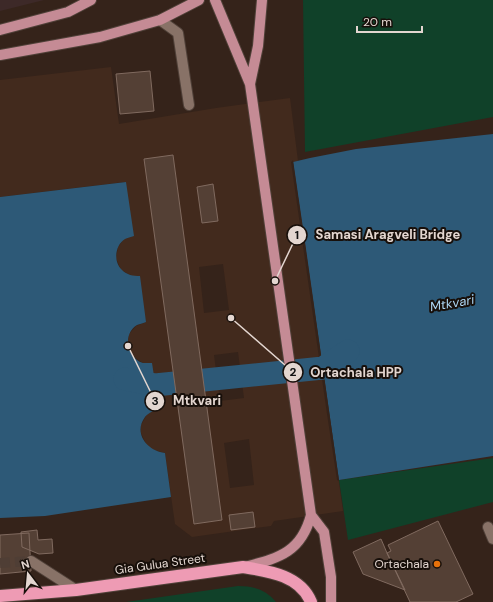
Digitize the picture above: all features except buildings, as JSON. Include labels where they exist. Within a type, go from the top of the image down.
[{"type":"highway","name":"Gia Gulua Street","points":[[0,596],[76,590],[243,567],[264,571],[290,579],[302,588],[311,602]]},
{"type":"main road","points":[[0,30],[68,12],[91,0]]},
{"type":"main road","points":[[0,55],[100,37],[160,20],[199,0]]},
{"type":"main road","points":[[215,0],[250,84],[311,515],[308,528],[298,543],[290,551],[270,561],[243,567]]},
{"type":"main road","points":[[250,84],[258,46],[262,0]]},
{"type":"main road","points":[[311,515],[324,532],[331,577],[331,602]]},
{"type":"lane","points":[[160,20],[178,33],[189,105]]},
{"type":"lane","points":[[488,527],[493,539]]},
{"type":"lane","points":[[31,561],[76,590]]},
{"type":"shaded area","points":[[0,0],[44,0],[0,11]]},
{"type":"shaded area","points":[[111,67],[119,124],[216,108],[290,98],[298,161],[294,162],[343,511],[274,521],[271,526],[192,537],[175,524],[165,453],[151,449],[146,444],[141,433],[141,425],[146,416],[152,363],[143,363],[135,358],[130,353],[128,346],[129,334],[136,326],[146,322],[132,276],[121,270],[116,258],[118,247],[124,239],[125,182],[0,197],[0,80]],"holes":[[[223,264],[229,310],[204,313],[199,267]],[[238,352],[244,398],[220,401],[214,355]],[[249,439],[254,485],[230,488],[224,443]]]},
{"type":"green space","points":[[303,0],[493,0],[493,117],[305,152]]},
{"type":"green space","points":[[493,458],[493,502],[348,540],[339,480]]},
{"type":"green space","points":[[238,586],[249,587],[264,592],[276,602],[126,602]]},
{"type":"water","points":[[493,134],[493,456],[339,480],[293,162],[356,149]]},
{"type":"water","points":[[126,182],[134,236],[125,239],[119,245],[116,258],[119,267],[124,272],[130,275],[140,276],[146,322],[137,325],[132,329],[129,334],[128,346],[133,356],[138,360],[143,363],[152,363],[159,408],[145,417],[142,423],[141,435],[153,449],[158,452],[165,453],[171,497],[45,516],[0,518],[0,197]]},
{"type":"pier","points":[[293,160],[339,481],[337,480],[327,414],[291,162]]},
{"type":"waterway","points":[[125,379],[155,385],[323,368],[348,351]]},
{"type":"tunnel","points":[[0,563],[31,561]]},
{"type":"place","name":"Samasi Aragveli Bridge","points":[[275,281]]},
{"type":"place","name":"Ortachala HPP","points":[[231,318]]},
{"type":"place","name":"Mtkvari","points":[[128,346]]},
{"type":"place","name":"Ortachala","points":[[437,564]]}]
